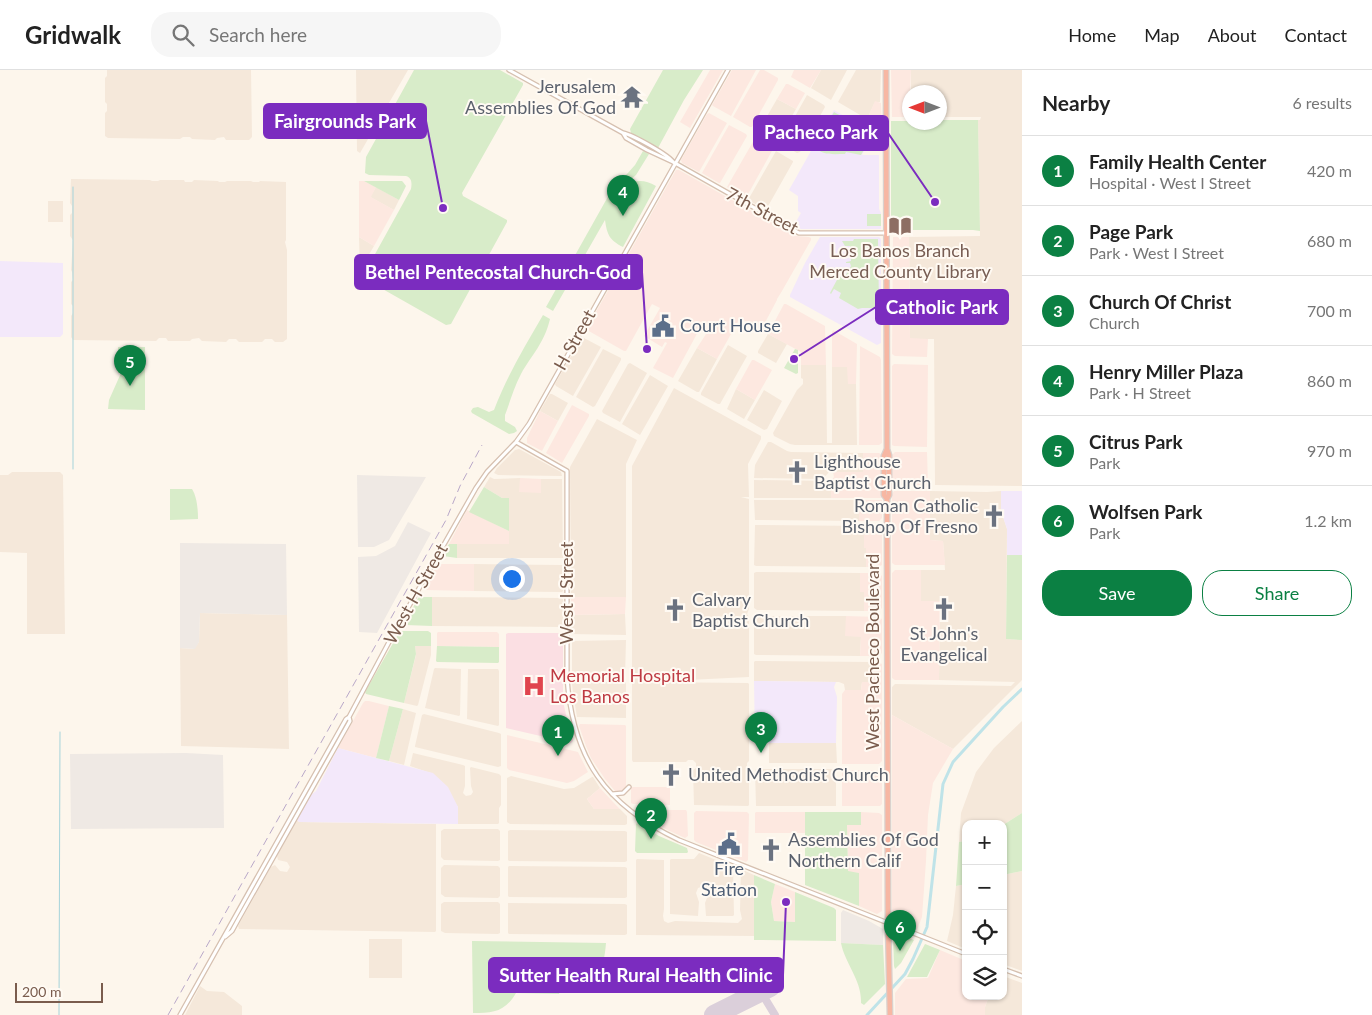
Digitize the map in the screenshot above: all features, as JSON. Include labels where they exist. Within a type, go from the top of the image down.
[{"type":"highway","points":[[886,70],[887,449],[889,455],[887,487]]},
{"type":"highway","points":[[887,449],[884,456],[887,487]]},
{"type":"highway","name":"West Pacheco Boulevard","points":[[887,487],[889,494],[887,499],[890,1015]]},
{"type":"street","name":"7th Street","points":[[509,70],[623,133],[626,138],[800,232],[887,233]]},
{"type":"street","name":"H Street","points":[[487,472],[516,442],[531,420],[728,70]]},
{"type":"street","name":"West I Street","points":[[516,442],[567,471],[568,696],[580,744],[594,771],[612,794],[644,821],[678,840],[962,952]]},
{"type":"street","name":"West H Street","points":[[180,1015],[224,938],[232,931],[297,810],[350,721],[349,717],[406,612],[469,500],[487,472]]},
{"type":"street","points":[[612,794],[623,793],[629,787]]},
{"type":"street","points":[[1007,970],[1022,976]]},
{"type":"shaded area","points":[[107,70],[251,70],[252,137],[249,140],[226,140],[224,137],[215,140],[192,139],[190,137],[180,139],[108,138],[105,136],[107,104],[105,102],[105,78]]},
{"type":"shaded area","points":[[356,70],[408,70],[360,153],[357,151]]},
{"type":"shaded area","points":[[710,70],[723,70],[690,128],[680,122]]},
{"type":"shaded area","points":[[732,70],[756,70],[731,116],[712,105]]},
{"type":"shaded area","points":[[760,70],[764,70],[778,78],[778,80],[752,127],[750,127],[733,117]]},
{"type":"shaded area","points":[[794,70],[821,70],[810,88],[791,77]]},
{"type":"shaded area","points":[[821,70],[847,70],[831,100],[811,88]]},
{"type":"shaded area","points":[[856,70],[881,70],[880,102],[875,102],[867,119],[838,102]]},
{"type":"shaded area","points":[[891,70],[911,70],[910,85],[902,85],[902,117],[892,117]]},
{"type":"shaded area","points":[[911,70],[1022,70],[1022,486],[935,485],[934,339],[910,339],[909,237],[980,236],[978,120],[981,117],[947,117],[947,85],[911,85]]},
{"type":"shaded area","points":[[786,84],[805,93],[796,109],[777,99]]},
{"type":"shaded area","points":[[807,95],[825,107],[800,152],[797,153],[780,143]]},
{"type":"shaded area","points":[[777,99],[796,109],[785,128],[766,118]]},
{"type":"shaded area","points":[[875,101],[881,103],[882,127],[867,119]]},
{"type":"shaded area","points":[[834,110],[874,133],[862,155],[879,155],[881,229],[801,229],[794,225],[801,213],[798,211],[798,196],[789,190]]},
{"type":"shaded area","points":[[709,113],[727,123],[699,172],[682,163],[681,160]]},
{"type":"shaded area","points":[[729,125],[747,136],[719,183],[702,173]]},
{"type":"shaded area","points":[[754,140],[773,149],[746,198],[727,187]]},
{"type":"shaded area","points":[[776,151],[793,162],[765,209],[748,200]]},
{"type":"shaded area","points":[[676,170],[796,236],[809,237],[811,240],[761,330],[740,318],[717,359],[697,348],[706,334],[699,330],[673,378],[653,368],[667,343],[665,342],[662,347],[644,336],[660,308],[652,304],[626,351],[587,330],[587,328]]},
{"type":"shaded area","points":[[71,179],[286,182],[287,339],[283,342],[275,342],[272,339],[265,339],[262,342],[239,342],[236,339],[229,339],[226,342],[202,341],[199,338],[190,341],[168,341],[166,338],[159,338],[156,341],[73,340],[71,337],[71,316],[73,313],[73,306],[71,304],[71,282],[73,280],[71,270],[73,240],[70,236],[70,215],[72,213],[70,203]]},
{"type":"shaded area","points":[[359,181],[364,181],[376,187],[371,197],[394,210],[374,246],[359,237]]},
{"type":"shaded area","points":[[376,187],[399,200],[394,210],[370,197]]},
{"type":"shaded area","points":[[48,201],[63,201],[63,222],[48,222]]},
{"type":"shaded area","points":[[359,237],[374,246],[360,270]]},
{"type":"shaded area","points":[[820,237],[879,237],[881,239],[881,343],[877,345],[790,297],[805,263]]},
{"type":"shaded area","points":[[893,237],[909,237],[910,338],[928,339],[927,357],[895,356],[892,354]]},
{"type":"shaded area","points":[[0,261],[63,263],[63,334],[60,337],[0,337]]},
{"type":"shaded area","points":[[784,304],[825,326],[826,365],[801,365],[801,352],[768,334]]},
{"type":"shaded area","points":[[833,330],[857,344],[856,384],[848,384],[847,367],[832,367]]},
{"type":"shaded area","points":[[768,334],[787,344],[776,363],[758,353]]},
{"type":"shaded area","points":[[582,337],[601,347],[573,396],[555,384]]},
{"type":"shaded area","points":[[728,345],[747,356],[720,404],[718,404],[701,395],[701,393]]},
{"type":"shaded area","points":[[860,346],[880,357],[881,360],[882,443],[879,445],[859,445]]},
{"type":"shaded area","points":[[697,348],[717,359],[699,392],[678,381]]},
{"type":"shaded area","points":[[603,349],[621,358],[621,360],[593,407],[576,397]]},
{"type":"shaded area","points":[[752,360],[772,370],[755,400],[736,389]]},
{"type":"shaded area","points":[[630,363],[647,373],[620,422],[602,411]]},
{"type":"shaded area","points":[[894,364],[928,365],[927,447],[892,445],[892,366]]},
{"type":"shaded area","points":[[801,365],[826,365],[827,443],[832,443],[832,367],[848,367],[848,384],[856,384],[857,445],[795,445],[774,436],[773,433],[797,390],[803,384]]},
{"type":"shaded area","points":[[650,375],[668,386],[640,435],[622,424]]},
{"type":"shaded area","points":[[674,388],[761,436],[748,464],[749,497],[741,497],[749,499],[749,609],[747,614],[749,617],[749,677],[647,682],[749,684],[748,806],[694,805],[693,770],[696,768],[696,763],[693,760],[686,762],[633,762],[632,760],[632,466]]},
{"type":"shaded area","points":[[736,389],[755,400],[744,419],[727,409]]},
{"type":"shaded area","points":[[764,390],[782,401],[767,429],[764,430],[747,420]]},
{"type":"shaded area","points":[[550,394],[568,403],[558,421],[540,411]]},
{"type":"shaded area","points":[[572,405],[589,414],[589,416],[562,463],[546,453]]},
{"type":"shaded area","points":[[540,411],[558,421],[542,451],[527,443],[527,438]]},
{"type":"shaded area","points":[[597,419],[637,440],[626,464],[626,597],[571,597],[570,467]]},
{"type":"shaded area","points":[[768,442],[791,452],[863,453],[863,473],[829,472],[823,479],[754,478],[755,465]]},
{"type":"shaded area","points":[[519,449],[561,472],[562,476],[498,475],[494,473],[515,450]]},
{"type":"shaded area","points":[[895,452],[927,452],[928,485],[895,485],[892,483],[892,455]]},
{"type":"shaded area","points":[[863,453],[879,453],[882,455],[882,498],[831,498],[833,472],[863,472]]},
{"type":"shaded area","points":[[12,472],[60,472],[63,475],[65,634],[27,634],[27,553],[0,552],[0,475],[8,475]]},
{"type":"shaded area","points":[[357,475],[426,477],[389,540],[374,547],[358,547]]},
{"type":"shaded area","points":[[490,477],[494,479],[520,478],[520,492],[541,492],[541,479],[562,479],[563,558],[457,558],[457,544],[509,544],[509,498],[502,498],[484,487]]},
{"type":"shaded area","points":[[520,478],[541,479],[541,493],[519,492]]},
{"type":"shaded area","points":[[754,480],[831,481],[831,498],[754,498]]},
{"type":"shaded area","points":[[894,491],[930,491],[930,540],[943,541],[945,565],[895,565],[892,563],[892,494]]},
{"type":"shaded area","points":[[930,491],[1001,491],[1001,511],[1007,529],[1006,639],[1022,640],[1022,680],[953,749],[892,715],[892,687],[895,684],[1011,686],[1015,682],[939,680],[940,601],[921,601],[921,570],[945,570],[943,541],[930,540]]},
{"type":"shaded area","points":[[1001,491],[1022,491],[1022,555],[1007,555],[1007,529],[1001,511]]},
{"type":"shaded area","points":[[754,500],[859,500],[859,521],[755,520]]},
{"type":"shaded area","points":[[859,500],[882,500],[882,518],[879,521],[859,521]]},
{"type":"shaded area","points":[[467,510],[509,531],[509,544],[449,544]]},
{"type":"shaded area","points":[[408,522],[431,533],[377,633],[359,632],[358,557],[376,556],[395,546]]},
{"type":"shaded area","points":[[755,525],[864,526],[866,567],[756,566],[754,565]]},
{"type":"shaded area","points":[[864,526],[879,526],[882,528],[882,565],[879,567],[866,567]]},
{"type":"shaded area","points":[[180,543],[286,544],[287,615],[200,613],[199,642],[195,649],[180,648]]},
{"type":"shaded area","points":[[437,564],[474,564],[474,591],[425,590],[424,588]]},
{"type":"shaded area","points":[[474,564],[562,565],[563,591],[474,591]]},
{"type":"shaded area","points":[[895,570],[921,570],[921,601],[940,601],[939,680],[895,680],[892,678],[892,573]]},
{"type":"shaded area","points":[[754,573],[860,573],[860,592],[864,592],[864,611],[757,610],[754,608]]},
{"type":"shaded area","points":[[860,573],[879,573],[882,576],[882,608],[879,611],[864,611],[864,592],[860,592]]},
{"type":"shaded area","points":[[432,597],[562,598],[563,626],[432,626]]},
{"type":"shaded area","points":[[571,597],[626,597],[625,614],[571,615]]},
{"type":"shaded area","points":[[200,613],[287,615],[289,749],[181,746],[180,648],[194,649],[199,642]]},
{"type":"shaded area","points":[[625,614],[626,635],[571,634],[571,615]]},
{"type":"shaded area","points":[[757,616],[846,616],[846,636],[861,636],[860,656],[756,655],[754,654],[754,618]]},
{"type":"shaded area","points":[[846,616],[879,617],[882,619],[882,653],[879,656],[860,656],[861,637],[845,636]]},
{"type":"shaded area","points":[[438,632],[497,632],[499,634],[499,647],[437,646]]},
{"type":"shaded area","name":"Memorial Hospital Los Banos","points":[[506,634],[563,634],[563,701],[573,739],[571,743],[506,728]]},
{"type":"shaded area","points":[[626,640],[625,677],[572,676],[572,641]]},
{"type":"shaded area","points":[[415,646],[431,646],[431,655],[417,706],[404,703],[416,655]]},
{"type":"shaded area","points":[[755,661],[870,662],[870,682],[862,682],[861,690],[845,690],[844,684],[839,682],[754,681]]},
{"type":"shaded area","points":[[870,662],[882,664],[882,761],[879,764],[842,764],[842,694],[845,690],[861,690],[862,682],[870,682]]},
{"type":"shaded area","points":[[435,668],[461,669],[459,716],[425,708]]},
{"type":"shaded area","points":[[468,669],[498,669],[498,726],[467,719]]},
{"type":"shaded area","points":[[754,681],[836,682],[834,687],[837,697],[836,743],[755,743]]},
{"type":"shaded area","points":[[574,682],[626,682],[626,718],[577,717],[572,684]]},
{"type":"shaded area","points":[[365,701],[389,706],[376,758],[338,748]]},
{"type":"shaded area","points":[[403,709],[416,713],[404,765],[389,761]]},
{"type":"shaded area","points":[[422,715],[501,734],[501,766],[498,767],[415,747]]},
{"type":"shaded area","points":[[892,715],[953,749],[933,783],[928,815],[922,917],[917,930],[895,921],[892,917]]},
{"type":"shaded area","points":[[1022,721],[1022,813],[1007,822],[1007,820],[962,820],[962,842],[959,842],[961,813],[976,772],[994,748]]},
{"type":"shaded area","points":[[580,724],[626,726],[626,787],[620,792],[615,791],[591,758],[579,726]]},
{"type":"shaded area","points":[[507,735],[578,752],[588,772],[567,783],[509,770],[507,768]]},
{"type":"shaded area","points":[[769,743],[836,743],[837,763],[769,763]]},
{"type":"shaded area","points":[[338,748],[433,773],[448,787],[458,807],[458,824],[299,822],[297,820],[311,795],[316,791]]},
{"type":"shaded area","points":[[186,753],[223,755],[224,828],[71,829],[70,754]]},
{"type":"shaded area","points":[[413,753],[465,766],[463,793],[466,796],[471,795],[473,792],[471,786],[471,767],[499,774],[501,776],[501,805],[499,808],[499,823],[458,824],[458,807],[433,774],[410,766]]},
{"type":"shaded area","points":[[836,769],[836,806],[756,806],[755,770]]},
{"type":"shaded area","points":[[842,770],[879,770],[882,773],[882,804],[880,806],[842,806]]},
{"type":"shaded area","points":[[511,776],[564,789],[574,788],[593,777],[600,788],[587,799],[594,809],[620,809],[627,816],[627,824],[510,824],[507,822],[507,778]]},
{"type":"shaded area","points":[[631,787],[670,787],[670,805],[633,804],[631,803]]},
{"type":"shaded area","points":[[600,788],[620,809],[594,809],[587,799]]},
{"type":"shaded area","points":[[638,810],[686,810],[688,836],[685,838],[661,827],[642,815]]},
{"type":"shaded area","points":[[696,811],[747,812],[749,814],[748,860],[746,862],[696,842],[694,840],[694,813]]},
{"type":"shaded area","points":[[756,812],[805,812],[805,833],[755,833]]},
{"type":"shaded area","points":[[861,812],[879,813],[882,815],[882,911],[877,914],[859,906],[859,873],[848,872],[847,824],[860,824]]},
{"type":"shaded area","points":[[297,820],[299,822],[436,824],[436,931],[239,929],[238,926],[271,867],[275,865],[280,871],[287,872],[290,867],[287,862],[278,860],[277,856]]},
{"type":"shaded area","points":[[444,829],[498,829],[500,831],[500,860],[444,860],[441,857],[441,831]]},
{"type":"shaded area","points":[[508,831],[625,831],[627,832],[627,861],[509,861]]},
{"type":"shaded area","points":[[699,853],[733,867],[733,916],[706,916],[705,903],[709,893],[706,888],[701,887],[698,888],[696,893],[699,902],[698,916],[670,914],[670,860],[694,859]]},
{"type":"shaded area","points":[[637,859],[664,860],[663,916],[664,921],[668,923],[675,921],[738,923],[742,919],[740,910],[741,871],[743,870],[754,875],[754,936],[636,935]]},
{"type":"shaded area","points":[[444,865],[498,866],[500,868],[500,896],[498,898],[445,897],[441,894],[441,868]]},
{"type":"shaded area","points":[[509,866],[625,867],[627,868],[627,897],[509,897]]},
{"type":"shaded area","points":[[1022,871],[1022,971],[1007,965],[1007,874]]},
{"type":"shaded area","points":[[775,884],[795,892],[795,922],[774,921],[771,902]]},
{"type":"shaded area","points":[[962,885],[962,947],[947,941],[953,915],[956,886]]},
{"type":"shaded area","points":[[444,902],[498,902],[500,904],[500,933],[445,933],[441,931],[441,904]]},
{"type":"shaded area","points":[[508,903],[625,904],[627,905],[627,934],[509,934]]},
{"type":"shaded area","points":[[843,910],[883,929],[883,945],[841,943],[841,913]]},
{"type":"shaded area","points":[[369,939],[402,939],[402,978],[369,978]]},
{"type":"shaded area","points":[[940,950],[962,959],[962,1000],[988,1000],[985,1015],[895,1015],[895,993],[906,979],[928,978]]},
{"type":"shaded area","points":[[1007,977],[1022,983],[1022,1015],[985,1015],[988,1000],[1007,1000]]},
{"type":"shaded area","points":[[200,986],[207,991],[224,992],[242,1006],[242,1015],[185,1015]]},
{"type":"green space","points":[[414,70],[500,70],[523,83],[462,193],[463,196],[507,220],[507,222],[451,324],[446,325],[365,279],[364,274],[411,189],[410,179],[406,176],[369,175],[365,173],[366,157]]},
{"type":"green space","points":[[663,70],[703,70],[658,148],[631,133],[630,129]]},
{"type":"green space","points":[[834,112],[873,134],[861,155],[846,152],[845,154],[828,154],[814,146]]},
{"type":"green space","points":[[947,120],[978,120],[980,231],[894,230],[891,228],[891,121],[902,121],[902,130],[947,130]]},
{"type":"green space","points":[[643,151],[649,154],[636,175],[627,183],[642,181],[656,186],[623,247],[610,236],[605,220],[553,311],[546,307],[610,193],[635,165]]},
{"type":"green space","points":[[364,181],[402,181],[406,186],[399,200]]},
{"type":"green space","points":[[867,214],[881,214],[881,226],[867,226]]},
{"type":"green space","points":[[854,239],[878,239],[879,308],[858,309],[839,298],[841,293],[834,289],[830,293],[839,276],[844,278],[851,266],[850,263],[846,263],[851,261],[850,246],[845,246],[842,241],[853,241]]},
{"type":"green space","points":[[543,315],[550,319],[547,328],[514,389],[505,415],[505,421],[515,427],[517,431],[509,434],[471,411],[473,408],[478,407],[489,412],[494,410],[510,373]]},
{"type":"green space","points":[[118,347],[145,347],[145,410],[108,409],[109,400],[121,373],[118,373]]},
{"type":"green space","points":[[795,349],[798,350],[798,373],[796,374],[784,368]]},
{"type":"green space","points":[[484,487],[502,498],[509,498],[509,531],[469,512]]},
{"type":"green space","points":[[170,489],[192,489],[197,503],[198,519],[170,520]]},
{"type":"green space","points":[[449,544],[457,544],[457,558],[443,556],[442,554]]},
{"type":"green space","points":[[1007,555],[1022,555],[1022,640],[1006,639]]},
{"type":"green space","points":[[420,597],[432,597],[432,626],[406,625],[405,623]]},
{"type":"green space","points":[[400,631],[428,631],[431,633],[431,646],[415,646],[416,654],[404,703],[366,694],[365,692]]},
{"type":"green space","points":[[437,646],[499,647],[499,662],[437,662]]},
{"type":"green space","points":[[389,706],[403,709],[389,761],[376,758]]},
{"type":"green space","points":[[805,812],[861,812],[861,825],[847,825],[848,871],[859,873],[859,906],[805,885]]},
{"type":"green space","points":[[1022,813],[1022,871],[1007,874],[1007,865],[1007,822]]},
{"type":"green space","points":[[637,823],[659,836],[687,848],[688,852],[637,853],[635,851]]},
{"type":"green space","points":[[959,842],[962,842],[962,885],[956,886]]},
{"type":"green space","points":[[754,875],[775,884],[771,902],[774,921],[795,922],[795,892],[834,908],[836,910],[836,941],[754,940]]},
{"type":"green space","points":[[895,932],[914,940],[901,963],[895,969],[893,934]]},
{"type":"green space","points":[[472,941],[606,943],[601,968],[597,978],[591,983],[578,988],[560,991],[559,994],[516,993],[503,1008],[487,1013],[473,1013]]},
{"type":"green space","points":[[841,943],[883,945],[885,984],[864,1005],[861,1003],[859,987]]},
{"type":"green space","points":[[925,944],[940,950],[927,977],[907,977]]},
{"type":"waterway","points":[[73,187],[73,469]]},
{"type":"waterway","points":[[867,1015],[905,974],[927,927],[943,784],[953,762],[1022,689]]},
{"type":"waterway","points":[[59,1015],[60,732]]},
{"type":"taxiway","points":[[761,992],[775,1015]]},
{"type":"runway","points":[[714,1015],[770,987]]},
{"type":"railway","points":[[168,1015],[446,520],[460,486],[482,445]]},
{"type":"place","name":"Jerusalem Assemblies Of God","points":[[632,97]]},
{"type":"place","name":"Pacheco Park","points":[[935,202]]},
{"type":"place","name":"Fairgrounds Park","points":[[443,208]]},
{"type":"place","name":"Henry Miller Plaza","points":[[623,216]]},
{"type":"place","name":"Los Banos Branch Merced County Library","points":[[900,226]]},
{"type":"place","name":"Court House","points":[[663,326]]},
{"type":"place","name":"Bethel Pentecostal Church-God","points":[[647,349]]},
{"type":"place","name":"Catholic Park","points":[[794,359]]},
{"type":"place","name":"Citrus Park","points":[[130,386]]},
{"type":"place","name":"Lighthouse Baptist Church","points":[[797,472]]},
{"type":"place","name":"Roman Catholic Bishop Of Fresno","points":[[994,516]]},
{"type":"place","name":"St John's Evangelical","points":[[944,609]]},
{"type":"place","name":"Calvary Baptist Church","points":[[675,610]]},
{"type":"place","name":"Memorial Hospital Los Banos","points":[[534,686]]},
{"type":"place","name":"Church Of Christ","points":[[761,753]]},
{"type":"place","name":"Family Health Center","points":[[558,756]]},
{"type":"place","name":"United Methodist Church","points":[[671,775]]},
{"type":"place","name":"Page Park","points":[[651,839]]},
{"type":"place","name":"Fire Station","points":[[729,844]]},
{"type":"place","name":"Assemblies Of God Northern Calif","points":[[771,850]]},
{"type":"place","name":"Sutter Health Rural Health Clinic","points":[[786,902]]},
{"type":"place","name":"Wolfsen Park","points":[[900,951]]}]
